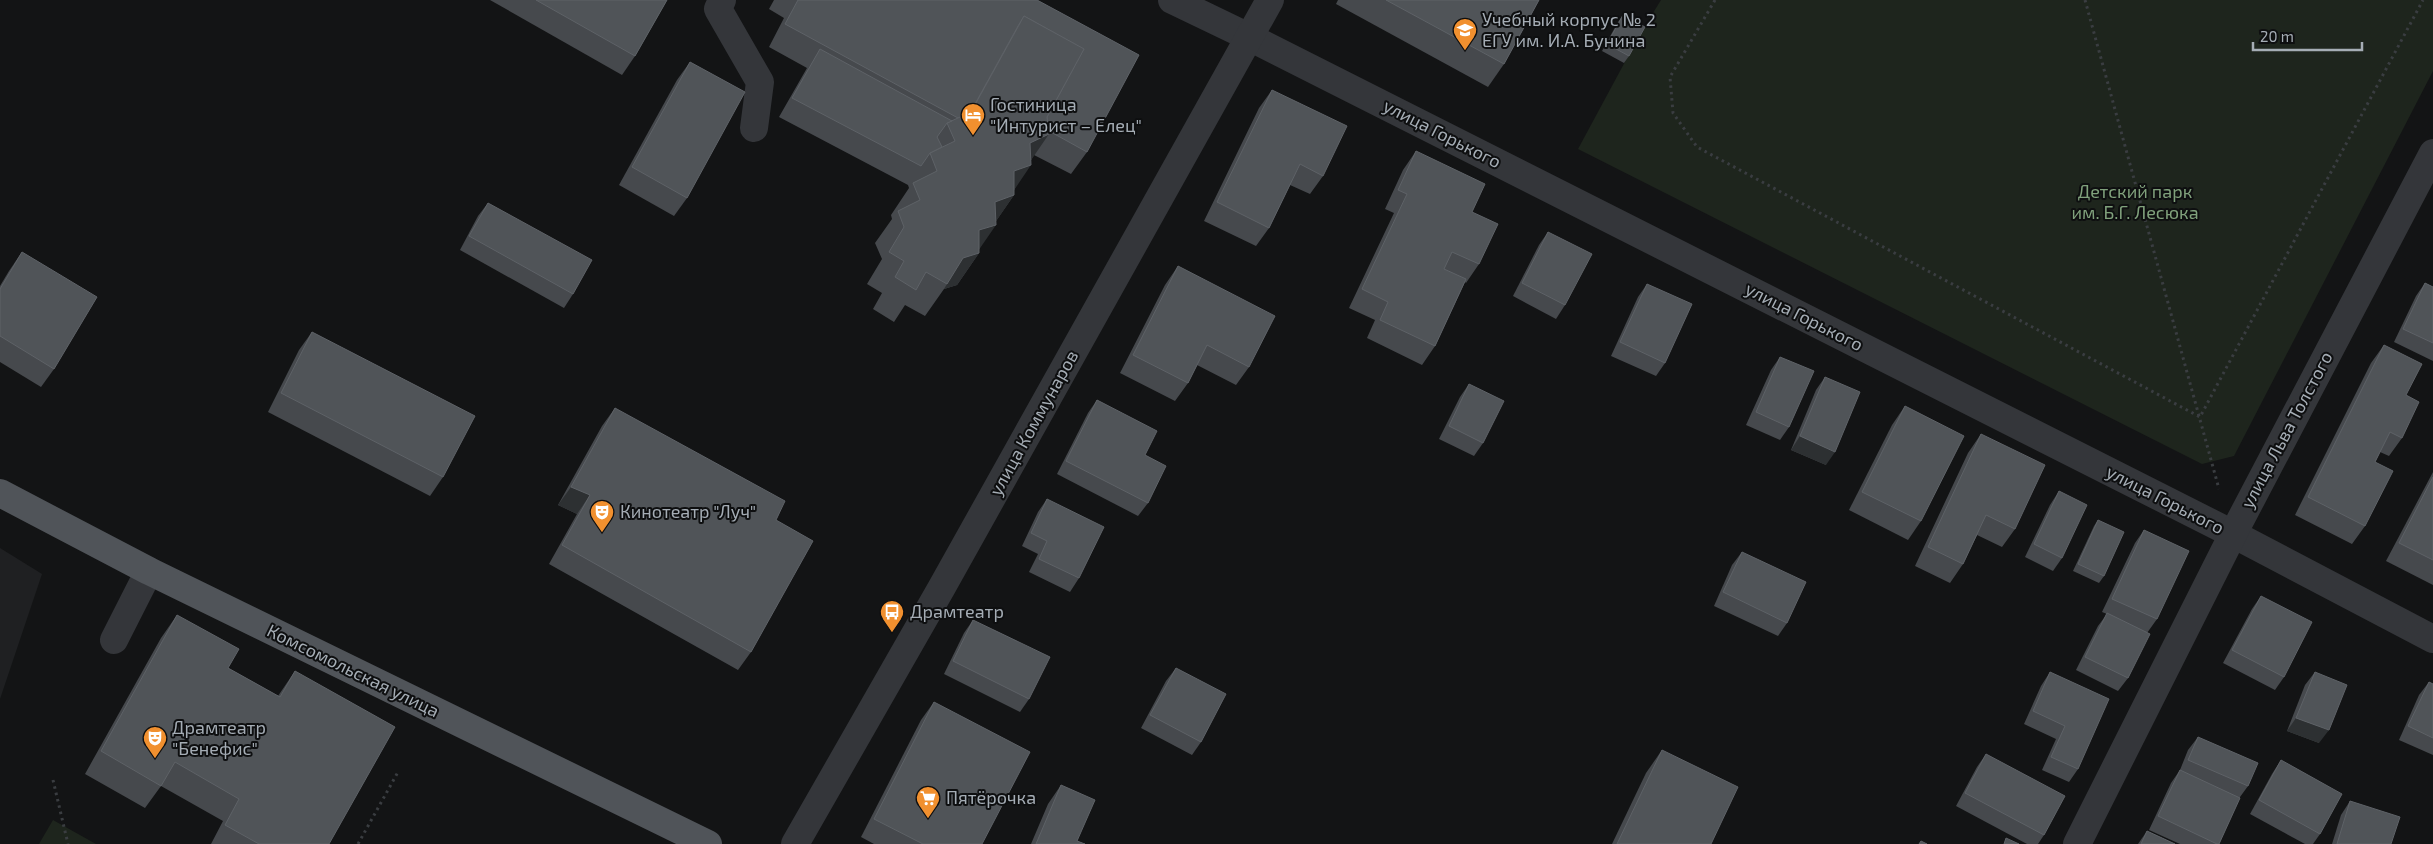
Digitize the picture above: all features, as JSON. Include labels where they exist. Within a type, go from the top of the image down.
[{"type":"main road","name":"Комсомольская улица","points":[[0,493],[149,571],[708,844]]},
{"type":"street","points":[[722,0],[718,9],[760,82],[754,128]]},
{"type":"street","name":"улица Горького","points":[[1172,0],[1249,37],[2233,534],[2433,639]]},
{"type":"street","name":"улица Коммунаров","points":[[795,844],[942,587],[1270,0]]},
{"type":"street","name":"улица Льва Толстого","points":[[2077,844],[2233,534],[2433,153]]},
{"type":"street","points":[[114,640],[149,571]]},
{"type":"path","points":[[1715,0],[1670,77],[1673,113],[1697,147],[2200,417]]},
{"type":"path","points":[[2084,0],[2221,496]]},
{"type":"path","points":[[2200,417],[2423,0]]},
{"type":"path","points":[[358,844],[398,772]]},
{"type":"path","points":[[53,780],[68,844]]},
{"type":"shaded area","points":[[0,548],[42,574],[0,699]]},
{"type":"green space","name":"Детский парк им. Б.Г. Лесюка","points":[[1661,0],[2433,0],[2433,71],[2234,456],[2202,464],[1578,149],[1640,34]]},
{"type":"green space","points":[[53,820],[96,844],[39,844]]},
{"type":"building","points":[[536,0],[667,0],[635,56]]},
{"type":"building","points":[[798,0],[1037,0],[1139,55],[1087,152],[1049,131],[1047,117],[1084,49],[1024,16],[970,113],[958,118],[785,24]]},
{"type":"building","points":[[1386,0],[1539,0],[1504,64]]},
{"type":"building","points":[[1623,15],[1645,27],[1629,56],[1607,44]]},
{"type":"building","name":"Гостиница \"Интурист – Елец\"","points":[[1024,16],[1084,49],[1047,117],[1049,134],[1030,143],[1031,165],[1014,171],[1014,195],[995,202],[996,225],[979,230],[979,253],[963,258],[947,284],[926,272],[916,290],[895,277],[904,261],[889,252],[904,227],[898,211],[920,200],[913,183],[937,171],[930,153],[955,141],[947,123],[971,112]]},
{"type":"building","points":[[820,49],[952,121],[947,123],[937,137],[942,147],[930,153],[921,166],[792,98]]},
{"type":"building","points":[[690,62],[745,92],[687,198],[632,167]]},
{"type":"building","points":[[1272,90],[1347,126],[1323,176],[1300,164],[1269,228],[1217,202]]},
{"type":"building","points":[[1416,151],[1485,184],[1472,212],[1498,224],[1479,264],[1452,252],[1444,269],[1466,279],[1435,346],[1380,320],[1388,302],[1362,289],[1407,194],[1398,190]]},
{"type":"building","points":[[488,203],[592,260],[573,294],[469,236]]},
{"type":"building","points":[[1548,232],[1592,254],[1565,305],[1522,283]]},
{"type":"building","points":[[22,252],[97,297],[54,369],[0,336],[0,289]]},
{"type":"building","points":[[1178,266],[1275,316],[1249,367],[1207,345],[1188,383],[1133,355]]},
{"type":"building","points":[[2425,283],[2433,287],[2433,343],[2403,329]]},
{"type":"building","points":[[1647,284],[1692,304],[1665,363],[1620,342]]},
{"type":"building","points":[[312,332],[475,416],[443,477],[281,393]]},
{"type":"building","points":[[2384,345],[2422,364],[2406,395],[2419,402],[2402,438],[2390,432],[2375,462],[2393,471],[2365,526],[2308,497]]},
{"type":"building","points":[[1780,357],[1814,371],[1789,427],[1756,412]]},
{"type":"building","points":[[1825,377],[1860,392],[1835,452],[1800,436]]},
{"type":"building","points":[[1469,384],[1504,401],[1483,443],[1449,426]]},
{"type":"building","points":[[1097,400],[1157,431],[1145,455],[1166,466],[1148,503],[1066,461]]},
{"type":"building","points":[[1905,406],[1964,436],[1921,521],[1862,492]]},
{"type":"building","points":[[615,408],[785,501],[776,520],[813,541],[751,652],[562,545],[590,495],[571,487]]},
{"type":"building","points":[[1981,434],[2045,465],[2015,529],[1986,515],[1963,564],[1928,547]]},
{"type":"building","points":[[2433,477],[2433,560],[2399,543]]},
{"type":"building","points":[[2059,491],[2087,505],[2062,558],[2034,544]]},
{"type":"building","points":[[1047,499],[1104,527],[1079,578],[1039,559],[1047,541],[1031,533]]},
{"type":"building","points":[[2098,520],[2124,532],[2104,576],[2078,564]]},
{"type":"building","points":[[2144,530],[2189,551],[2157,619],[2112,599]]},
{"type":"building","points":[[1742,552],[1806,582],[1787,623],[1723,592]]},
{"type":"building","points":[[2261,596],[2312,622],[2284,677],[2232,650]]},
{"type":"building","points":[[2107,613],[2150,634],[2128,678],[2085,657]]},
{"type":"building","name":"Драмтеатр \"Бенефис\"","points":[[177,615],[239,649],[228,668],[280,697],[295,671],[395,727],[329,844],[259,844],[225,825],[239,799],[175,762],[161,786],[101,751]]},
{"type":"building","points":[[973,620],[1050,657],[1029,699],[953,661]]},
{"type":"building","points":[[1176,668],[1226,694],[1201,742],[1150,715]]},
{"type":"building","points":[[2050,672],[2109,699],[2078,769],[2051,757],[2065,726],[2033,711]]},
{"type":"building","points":[[2315,672],[2347,685],[2329,730],[2296,718]]},
{"type":"building","points":[[2429,682],[2433,684],[2433,738],[2408,726]]},
{"type":"building","points":[[934,702],[1030,752],[982,844],[923,844],[874,819]]},
{"type":"building","points":[[2198,737],[2258,763],[2248,786],[2188,760]]},
{"type":"building","points":[[1662,750],[1738,787],[1711,844],[1617,844]]},
{"type":"building","points":[[1986,754],[2065,796],[2044,835],[1965,793]]},
{"type":"building","points":[[2281,760],[2342,794],[2320,834],[2259,800]]},
{"type":"building","points":[[2180,770],[2240,798],[2219,844],[2158,816]]},
{"type":"building","points":[[1061,785],[1095,800],[1077,841],[1085,844],[1036,844]]},
{"type":"building","points":[[2350,801],[2400,817],[2391,844],[2337,844]]},
{"type":"building","points":[[2147,831],[2175,844],[2141,844]]},
{"type":"building","points":[[2006,838],[2019,844],[2004,844]]},
{"type":"place","name":"Учебный корпус № 2 ЕГУ им. И.А. Бунина","points":[[1465,51]]},
{"type":"place","name":"Гостиница \"Интурист – Елец\"","points":[[973,136]]},
{"type":"place","name":"Кинотеатр \"Луч\"","points":[[602,533]]},
{"type":"place","name":"Драмтеатр","points":[[892,633]]},
{"type":"place","name":"Драмтеатр \"Бенефис\"","points":[[155,759]]},
{"type":"place","name":"Пятёрочка","points":[[928,819]]}]
